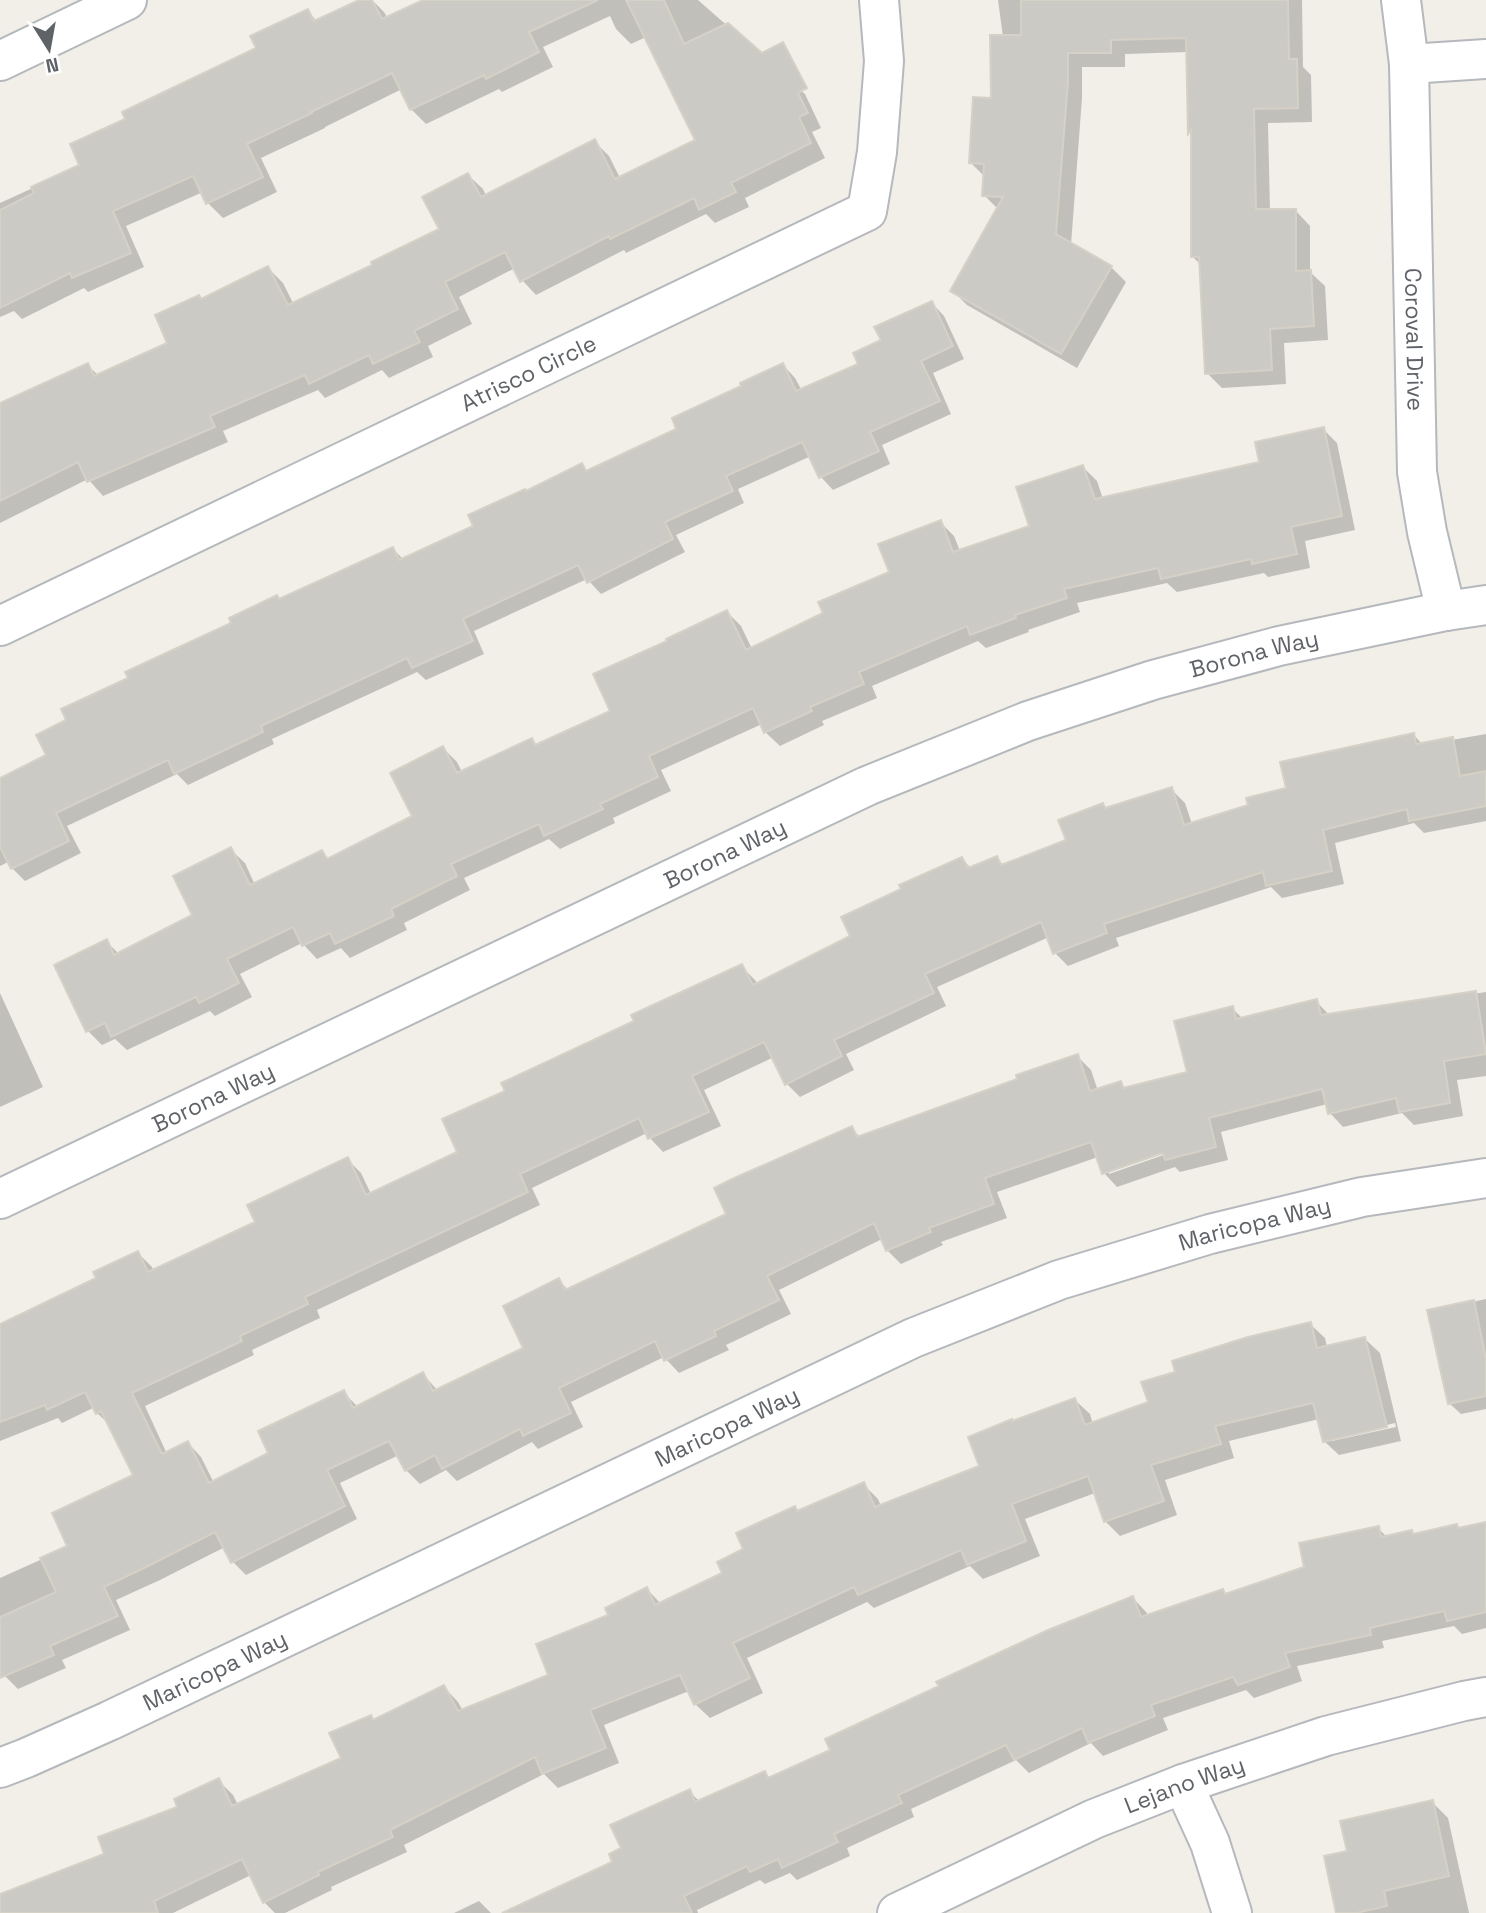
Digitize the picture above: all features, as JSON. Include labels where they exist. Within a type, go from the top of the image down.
[{"type":"street","points":[[0,61],[127,0]]},
{"type":"street","name":"Atrisco Circle","points":[[0,626],[867,211],[877,152],[884,61],[879,0]]},
{"type":"street","name":"Coroval Drive","points":[[1401,0],[1409,64],[1417,471],[1427,532],[1446,611]]},
{"type":"street","points":[[1409,64],[1486,59]]},
{"type":"street","name":"Borona Way","points":[[0,1199],[867,786],[1028,721],[1153,680],[1279,646],[1446,611],[1486,606]]},
{"type":"street","name":"Maricopa Way","points":[[0,1768],[109,1721],[913,1338],[1059,1280],[1210,1234],[1362,1197],[1486,1178]]},
{"type":"street","name":"Lejano Way","points":[[897,1913],[1094,1819],[1183,1784],[1326,1736],[1486,1697]]},
{"type":"street","points":[[1183,1784],[1210,1843],[1232,1913]]},
{"type":"building","points":[[359,0],[372,0],[382,19],[423,0],[598,0],[529,32],[539,52],[486,79],[484,75],[410,110],[392,73],[247,144],[263,177],[206,204],[193,176],[113,211],[131,253],[72,278],[70,273],[0,308],[0,210],[34,193],[31,187],[79,165],[70,144],[125,119],[122,112],[256,48],[250,36],[308,9],[314,21]]},
{"type":"building","points":[[626,0],[664,0],[684,44],[728,23],[762,53],[783,42],[807,88],[798,93],[808,113],[799,117],[811,143],[731,183],[736,192],[699,210],[694,198],[610,239],[609,236],[520,282],[505,252],[445,282],[458,309],[414,331],[420,342],[373,364],[369,355],[309,384],[305,375],[210,416],[215,427],[87,482],[78,462],[0,501],[0,403],[88,363],[94,376],[167,343],[155,315],[199,295],[201,299],[268,266],[288,305],[439,229],[422,197],[468,173],[481,197],[595,139],[615,179],[695,140]]},
{"type":"building","points":[[1021,0],[1288,0],[1289,59],[1297,59],[1298,108],[1254,109],[1256,209],[1296,209],[1296,271],[1311,270],[1314,326],[1270,329],[1272,370],[1205,374],[1199,257],[1191,257],[1191,130],[1188,134],[1186,38],[1111,40],[1111,53],[1068,53],[1056,234],[1112,266],[1061,354],[950,291],[1003,197],[982,196],[984,164],[969,163],[973,97],[991,98],[990,35],[1021,35]]},
{"type":"building","points":[[932,301],[953,346],[921,361],[940,401],[870,432],[879,451],[819,478],[802,442],[726,476],[733,491],[665,522],[673,539],[587,583],[578,565],[463,619],[473,641],[412,668],[407,658],[261,726],[263,732],[174,774],[168,760],[56,813],[69,841],[11,869],[0,847],[0,778],[46,755],[36,735],[66,720],[61,709],[128,678],[125,672],[231,623],[229,618],[277,595],[279,599],[393,547],[399,560],[473,526],[468,515],[525,489],[526,491],[582,463],[586,471],[676,429],[672,418],[783,363],[796,391],[858,364],[853,353],[881,340],[874,327]]},
{"type":"building","points":[[1324,427],[1342,516],[1291,527],[1297,554],[1252,564],[1251,559],[1161,579],[1158,568],[1064,589],[1067,598],[1015,615],[1016,618],[970,635],[967,626],[859,672],[864,684],[810,707],[812,711],[764,733],[753,708],[649,756],[658,777],[600,804],[603,809],[544,836],[539,824],[451,864],[457,876],[391,909],[394,916],[335,944],[330,933],[302,946],[293,927],[227,959],[239,983],[199,1003],[196,997],[111,1037],[105,1023],[86,1032],[54,965],[107,939],[114,955],[192,915],[173,876],[231,847],[250,885],[322,850],[327,859],[412,816],[390,773],[443,746],[457,773],[532,738],[535,745],[610,711],[593,674],[667,641],[666,639],[727,610],[746,650],[823,613],[818,602],[889,572],[878,544],[941,520],[953,552],[1029,526],[1016,487],[1083,465],[1095,499],[1259,462],[1255,442]]},
{"type":"building","points":[[1414,733],[1416,744],[1453,737],[1460,776],[1486,771],[1486,806],[1409,821],[1407,809],[1323,830],[1332,871],[1266,886],[1263,872],[1104,924],[1107,933],[1053,954],[1041,922],[925,974],[934,993],[834,1040],[842,1056],[785,1085],[764,1042],[692,1076],[709,1112],[648,1139],[639,1118],[520,1174],[528,1192],[305,1297],[308,1304],[240,1336],[242,1341],[132,1393],[162,1454],[188,1441],[209,1483],[268,1453],[258,1431],[344,1390],[353,1408],[423,1372],[433,1391],[523,1348],[503,1306],[559,1278],[565,1290],[726,1214],[714,1188],[732,1179],[852,1126],[857,1137],[1017,1079],[1016,1075],[1078,1054],[1090,1091],[1121,1081],[1123,1088],[1187,1072],[1174,1021],[1233,1006],[1236,1019],[1317,999],[1321,1015],[1476,991],[1486,1054],[1444,1061],[1450,1103],[1399,1112],[1396,1098],[1328,1114],[1322,1089],[1209,1118],[1216,1147],[1165,1160],[1163,1153],[1102,1174],[1091,1142],[985,1178],[994,1204],[929,1228],[931,1232],[886,1251],[874,1223],[767,1276],[779,1300],[714,1331],[716,1336],[664,1361],[655,1341],[559,1388],[571,1413],[523,1436],[520,1429],[442,1469],[435,1455],[405,1471],[389,1441],[327,1470],[345,1506],[231,1563],[215,1532],[104,1587],[118,1616],[50,1646],[54,1655],[0,1678],[0,1617],[56,1592],[40,1558],[67,1546],[52,1513],[133,1475],[101,1411],[96,1414],[85,1392],[47,1410],[45,1405],[0,1422],[0,1324],[96,1278],[93,1272],[138,1251],[148,1272],[255,1222],[247,1205],[348,1157],[366,1195],[457,1152],[442,1119],[505,1091],[501,1083],[634,1021],[631,1015],[742,964],[753,985],[850,936],[841,917],[901,889],[899,885],[962,857],[968,868],[997,856],[1001,865],[1066,840],[1058,820],[1103,803],[1105,808],[1172,787],[1184,825],[1248,805],[1246,798],[1286,788],[1280,762]]},
{"type":"building","points":[[1474,1300],[1486,1359],[1486,1396],[1448,1404],[1427,1310]]},
{"type":"building","points":[[1311,1322],[1317,1348],[1365,1337],[1387,1427],[1323,1442],[1313,1403],[1215,1426],[1221,1444],[1151,1465],[1164,1501],[1104,1522],[1088,1476],[1012,1504],[1026,1541],[967,1565],[961,1550],[858,1595],[854,1587],[733,1643],[750,1678],[694,1705],[680,1675],[590,1710],[606,1748],[542,1774],[535,1757],[390,1830],[393,1837],[318,1872],[319,1875],[263,1903],[242,1859],[154,1901],[158,1913],[0,1913],[0,1894],[104,1854],[98,1837],[177,1807],[174,1799],[219,1778],[232,1806],[341,1758],[329,1733],[371,1715],[373,1720],[444,1685],[458,1711],[548,1675],[536,1644],[608,1615],[605,1608],[647,1587],[655,1605],[722,1573],[717,1562],[743,1549],[736,1533],[795,1506],[797,1511],[864,1482],[875,1507],[979,1466],[968,1437],[1075,1398],[1085,1425],[1148,1402],[1141,1382],[1175,1372],[1172,1361],[1248,1337]]},
{"type":"building","points":[[1486,1522],[1486,1612],[1447,1621],[1444,1611],[1370,1628],[1371,1635],[1285,1653],[1290,1667],[1238,1685],[1233,1677],[1151,1705],[1155,1716],[1088,1743],[1082,1728],[1014,1760],[1006,1745],[898,1795],[902,1803],[834,1834],[838,1842],[782,1868],[778,1859],[750,1872],[747,1866],[684,1896],[692,1913],[502,1913],[612,1862],[609,1854],[621,1848],[610,1825],[690,1789],[695,1802],[765,1771],[768,1778],[830,1750],[825,1739],[939,1686],[936,1682],[1048,1630],[1133,1596],[1141,1617],[1223,1589],[1225,1594],[1304,1567],[1299,1543],[1379,1526],[1381,1537],[1412,1530],[1413,1534],[1457,1524],[1458,1528]]},
{"type":"building","points":[[1433,1800],[1449,1876],[1384,1891],[1387,1906],[1356,1913],[1336,1913],[1324,1856],[1347,1851],[1340,1821]]}]
